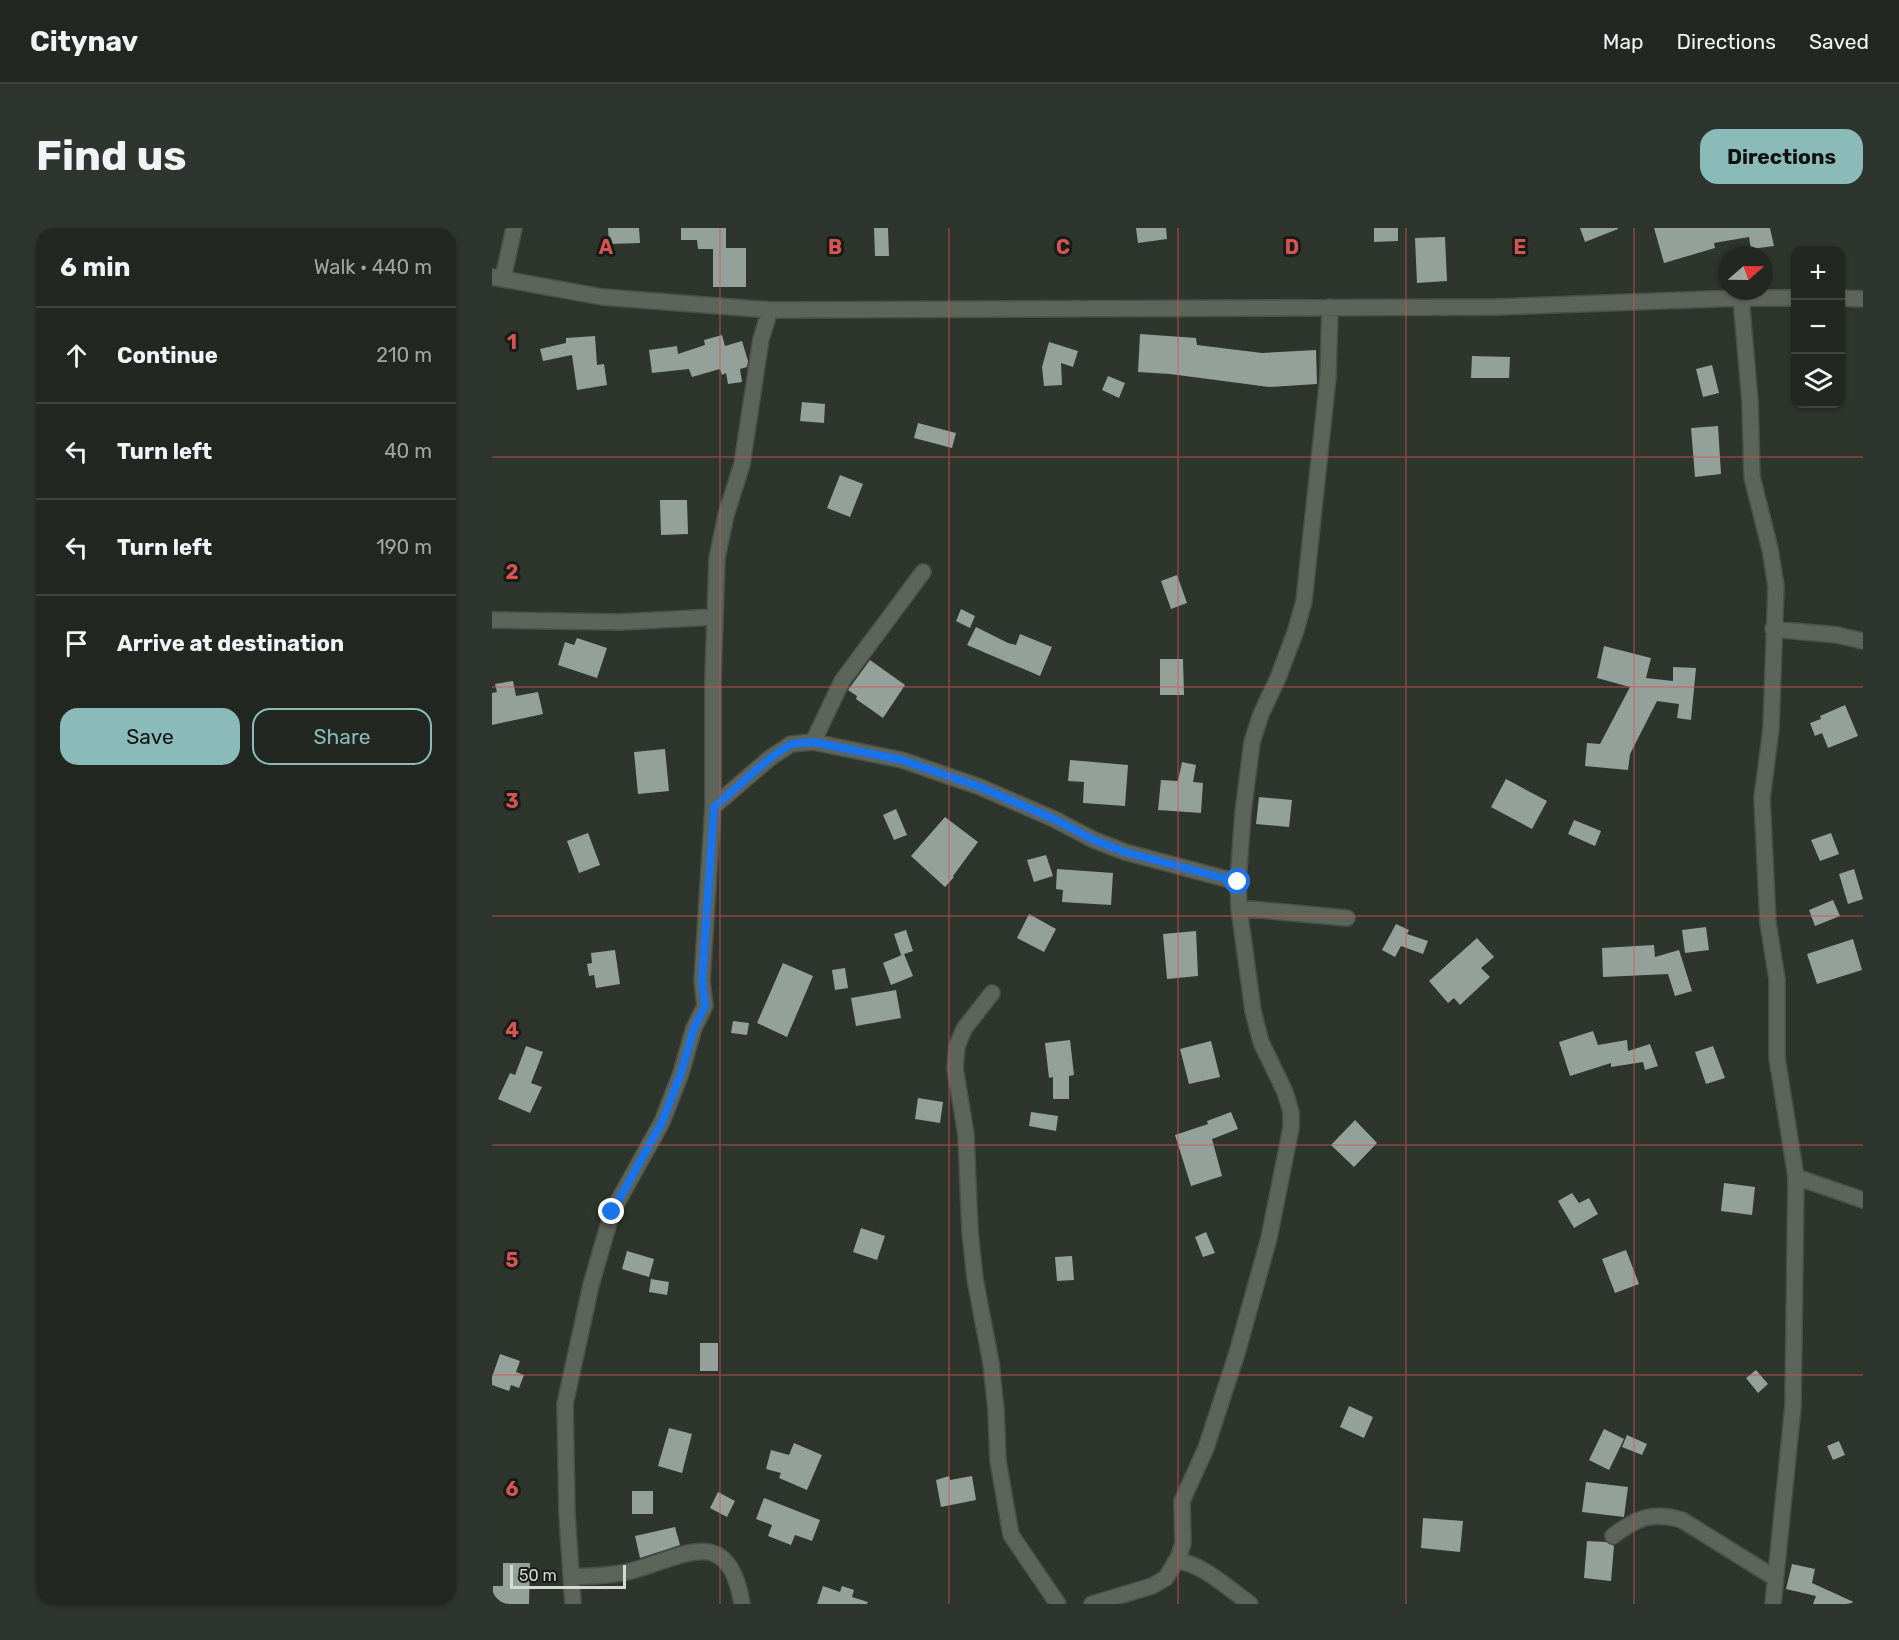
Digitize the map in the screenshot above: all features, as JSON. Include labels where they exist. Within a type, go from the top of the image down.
[{"type":"street","points":[[513,228],[498,278],[602,297],[770,310],[1496,307],[1719,299]]},
{"type":"street","points":[[1773,298],[1791,298]]},
{"type":"street","points":[[1845,298],[1863,299]]},
{"type":"street","points":[[1741,300],[1750,402],[1752,477],[1770,549],[1776,586],[1771,729],[1762,798],[1768,923],[1777,979],[1777,1058],[1796,1177],[1793,1406],[1773,1604]]},
{"type":"street","points":[[1092,1604],[1152,1586],[1166,1578],[1184,1543],[1182,1501],[1206,1448],[1237,1353],[1269,1238],[1291,1128],[1291,1112],[1285,1092],[1261,1042],[1253,1011],[1239,908],[1238,882],[1243,813],[1252,741],[1296,630],[1304,601],[1328,377],[1330,307]]},
{"type":"street","points":[[573,1604],[567,1514],[565,1404],[591,1285],[612,1212],[662,1122],[681,1073],[694,1028],[705,1006],[702,981],[714,807],[714,617],[717,558],[726,515],[742,464],[760,339],[770,310]]},
{"type":"street","points":[[813,742],[842,681],[923,572]]},
{"type":"street","points":[[492,620],[620,622],[714,617]]},
{"type":"street","points":[[1773,629],[1837,635],[1863,641]]},
{"type":"street","points":[[714,807],[770,758],[791,744],[813,742],[902,760],[980,787],[1125,852],[1238,882]]},
{"type":"street","points":[[1239,908],[1347,918]]},
{"type":"street","points":[[992,993],[964,1029],[957,1046],[956,1068],[966,1135],[971,1243],[992,1375],[998,1461],[1011,1535],[1058,1604]]},
{"type":"street","points":[[1796,1177],[1863,1200]]},
{"type":"street","points":[[1613,1536],[1631,1522],[1646,1517],[1666,1515],[1682,1520],[1775,1578]]},
{"type":"street","points":[[572,1577],[630,1572],[667,1558],[699,1550],[716,1553],[729,1565],[740,1590],[742,1604]]},
{"type":"street","points":[[1175,1562],[1192,1564],[1250,1604]]},
{"type":"building","points":[[608,228],[639,228],[640,243],[609,244]]},
{"type":"building","points":[[681,228],[726,228],[726,248],[746,248],[746,287],[713,287],[713,249],[698,249],[697,240],[681,240]]},
{"type":"building","points":[[874,228],[888,228],[889,256],[875,256]]},
{"type":"building","points":[[1136,228],[1166,228],[1167,239],[1138,243]]},
{"type":"building","points":[[1374,228],[1398,228],[1398,241],[1374,242]]},
{"type":"building","points":[[1580,228],[1618,228],[1618,229],[1585,242]]},
{"type":"building","points":[[1654,228],[1770,228],[1774,246],[1750,246],[1749,237],[1714,243],[1715,248],[1664,263]]},
{"type":"building","points":[[1445,237],[1447,281],[1417,283],[1415,238]]},
{"type":"building","points":[[1140,334],[1196,338],[1197,345],[1262,353],[1316,350],[1317,384],[1269,387],[1138,372]]},
{"type":"building","points":[[722,335],[725,346],[742,341],[748,361],[747,367],[740,369],[742,382],[728,384],[726,373],[722,375],[720,369],[692,377],[689,369],[652,373],[649,350],[677,346],[678,354],[705,345],[704,340]]},
{"type":"building","points":[[595,336],[597,365],[604,364],[607,385],[577,390],[572,355],[543,361],[540,349],[566,343],[566,338]]},
{"type":"building","points":[[1049,342],[1078,351],[1073,367],[1061,363],[1062,385],[1044,386],[1042,367]]},
{"type":"building","points":[[1472,356],[1510,357],[1509,378],[1471,378]]},
{"type":"building","points":[[1712,365],[1719,393],[1703,397],[1696,369]]},
{"type":"building","points":[[1108,376],[1125,383],[1119,398],[1102,390]]},
{"type":"building","points":[[802,402],[825,404],[824,423],[800,421]]},
{"type":"building","points":[[918,423],[956,433],[952,448],[914,438]]},
{"type":"building","points":[[1718,426],[1721,474],[1695,477],[1691,428]]},
{"type":"building","points":[[840,475],[863,484],[850,517],[827,508]]},
{"type":"building","points":[[660,500],[687,500],[688,534],[661,535]]},
{"type":"building","points":[[1177,575],[1187,603],[1171,609],[1161,581]]},
{"type":"building","points":[[961,609],[975,616],[970,628],[956,621]]},
{"type":"building","points":[[976,627],[1008,643],[1016,645],[1020,634],[1052,647],[1040,676],[967,645]]},
{"type":"building","points":[[577,638],[607,648],[597,678],[558,665],[565,642],[574,645]]},
{"type":"building","points":[[1604,646],[1651,658],[1646,678],[1673,681],[1673,667],[1696,668],[1691,720],[1677,718],[1679,704],[1657,701],[1630,754],[1628,770],[1585,766],[1587,743],[1600,744],[1630,687],[1597,678]]},
{"type":"building","points":[[1160,659],[1183,659],[1184,695],[1160,695]]},
{"type":"building","points":[[870,660],[905,685],[883,718],[856,699],[857,696],[848,690]]},
{"type":"building","points":[[513,681],[516,696],[538,692],[543,714],[492,725],[492,693],[497,692],[495,684]]},
{"type":"building","points":[[1845,705],[1858,736],[1828,748],[1822,733],[1815,736],[1810,723]]},
{"type":"building","points":[[665,749],[669,791],[638,794],[634,752]]},
{"type":"building","points":[[1070,760],[1128,765],[1125,806],[1083,803],[1084,782],[1068,781]]},
{"type":"building","points":[[1182,762],[1196,765],[1193,782],[1203,783],[1201,813],[1158,810],[1161,780],[1178,781]]},
{"type":"building","points":[[1506,779],[1547,801],[1532,829],[1491,807]]},
{"type":"building","points":[[1259,797],[1292,800],[1289,827],[1256,824]]},
{"type":"building","points":[[896,809],[907,835],[894,840],[883,815]]},
{"type":"building","points":[[945,817],[978,842],[945,887],[911,856]]},
{"type":"building","points":[[1574,820],[1601,831],[1595,846],[1568,834]]},
{"type":"building","points":[[588,833],[600,865],[579,873],[567,841]]},
{"type":"building","points":[[1831,833],[1839,854],[1820,861],[1811,840]]},
{"type":"building","points":[[1046,855],[1053,876],[1034,882],[1027,860]]},
{"type":"building","points":[[1057,869],[1113,873],[1111,905],[1062,902],[1063,890],[1056,889]]},
{"type":"building","points":[[1854,869],[1863,899],[1848,904],[1839,874]]},
{"type":"building","points":[[1833,900],[1840,916],[1815,926],[1809,910]]},
{"type":"building","points":[[1029,914],[1056,929],[1044,952],[1017,938]]},
{"type":"building","points":[[1396,924],[1409,930],[1407,934],[1428,941],[1423,954],[1401,946],[1395,957],[1382,950]]},
{"type":"building","points":[[1706,927],[1709,950],[1685,953],[1682,930]]},
{"type":"building","points":[[906,930],[913,951],[901,955],[894,934]]},
{"type":"building","points":[[1196,931],[1198,976],[1167,979],[1163,934]]},
{"type":"building","points":[[1477,938],[1494,957],[1481,968],[1490,977],[1460,1005],[1454,998],[1448,1003],[1429,981]]},
{"type":"building","points":[[1853,939],[1862,970],[1817,984],[1807,954]]},
{"type":"building","points":[[1654,945],[1655,957],[1679,950],[1692,991],[1675,996],[1668,974],[1603,977],[1602,948]]},
{"type":"building","points":[[615,950],[620,984],[596,988],[594,975],[589,976],[587,964],[592,963],[591,953]]},
{"type":"building","points":[[904,954],[913,976],[891,985],[883,963]]},
{"type":"building","points":[[783,963],[813,976],[787,1037],[757,1023]]},
{"type":"building","points":[[845,968],[848,988],[835,990],[832,970]]},
{"type":"building","points":[[896,990],[901,1018],[856,1026],[851,998]]},
{"type":"building","points":[[733,1021],[749,1023],[747,1035],[731,1033]]},
{"type":"building","points":[[1593,1031],[1598,1045],[1627,1040],[1628,1051],[1650,1044],[1658,1066],[1645,1070],[1643,1062],[1611,1067],[1611,1063],[1570,1076],[1559,1042]]},
{"type":"building","points":[[1070,1040],[1074,1075],[1069,1076],[1069,1099],[1053,1099],[1053,1077],[1049,1078],[1045,1043]]},
{"type":"building","points":[[1211,1041],[1220,1077],[1189,1084],[1180,1049]]},
{"type":"building","points":[[526,1046],[543,1052],[531,1083],[542,1087],[530,1113],[498,1099],[510,1073],[515,1075]]},
{"type":"building","points":[[1713,1046],[1725,1078],[1706,1084],[1695,1052]]},
{"type":"building","points":[[918,1098],[943,1102],[940,1123],[915,1119]]},
{"type":"building","points":[[1031,1112],[1058,1116],[1056,1131],[1029,1126]]},
{"type":"building","points":[[1231,1112],[1238,1129],[1212,1139],[1222,1176],[1191,1186],[1175,1135],[1208,1124],[1207,1121]]},
{"type":"building","points":[[1355,1120],[1377,1143],[1354,1167],[1331,1145]]},
{"type":"building","points":[[1724,1183],[1755,1187],[1752,1215],[1721,1211]]},
{"type":"building","points":[[1572,1193],[1579,1203],[1589,1198],[1598,1214],[1574,1228],[1558,1201]]},
{"type":"building","points":[[861,1228],[885,1236],[877,1260],[853,1252]]},
{"type":"building","points":[[1206,1232],[1215,1253],[1203,1257],[1195,1237]]},
{"type":"building","points":[[1626,1250],[1639,1284],[1615,1293],[1602,1259]]},
{"type":"building","points":[[627,1251],[654,1259],[649,1277],[622,1269]]},
{"type":"building","points":[[1072,1256],[1074,1280],[1057,1281],[1055,1257]]},
{"type":"building","points":[[651,1279],[669,1282],[667,1295],[649,1292]]},
{"type":"building","points":[[700,1343],[718,1343],[718,1371],[700,1371]]},
{"type":"building","points":[[500,1354],[520,1361],[516,1372],[524,1375],[519,1388],[511,1385],[509,1391],[492,1385],[492,1377]]},
{"type":"building","points":[[1756,1370],[1768,1384],[1758,1393],[1746,1378]]},
{"type":"building","points":[[1349,1406],[1373,1417],[1364,1438],[1340,1427]]},
{"type":"building","points":[[669,1428],[692,1434],[682,1473],[658,1466]]},
{"type":"building","points":[[1604,1429],[1624,1439],[1609,1470],[1589,1460]]},
{"type":"building","points":[[1627,1435],[1647,1444],[1642,1455],[1622,1447]]},
{"type":"building","points":[[1839,1441],[1845,1455],[1833,1460],[1827,1446]]},
{"type":"building","points":[[794,1443],[822,1455],[807,1490],[779,1478],[781,1473],[766,1469],[771,1450],[789,1455]]},
{"type":"building","points":[[949,1476],[950,1480],[972,1476],[976,1500],[941,1507],[936,1480]]},
{"type":"building","points":[[1586,1482],[1628,1487],[1624,1517],[1582,1512]]},
{"type":"building","points":[[632,1491],[653,1491],[653,1514],[632,1514]]},
{"type":"building","points":[[718,1492],[735,1501],[727,1517],[710,1508]]},
{"type":"building","points":[[764,1498],[820,1520],[812,1541],[795,1535],[791,1545],[768,1536],[772,1525],[756,1519]]},
{"type":"building","points":[[1423,1518],[1463,1521],[1460,1552],[1421,1548]]},
{"type":"building","points":[[675,1527],[680,1545],[640,1558],[635,1536]]},
{"type":"building","points":[[1587,1541],[1606,1542],[1614,1546],[1611,1581],[1584,1578]]},
{"type":"building","points":[[503,1563],[530,1563],[529,1604],[492,1604],[493,1586],[503,1586]]},
{"type":"building","points":[[1792,1564],[1815,1569],[1812,1583],[1858,1604],[1813,1604],[1816,1596],[1786,1589]]},
{"type":"building","points":[[823,1586],[840,1592],[842,1586],[854,1590],[852,1597],[868,1602],[867,1604],[817,1604]]},
{"type":"route","points":[[612,1212],[662,1122],[681,1073],[694,1028],[705,1006],[702,981],[714,807],[770,758],[791,744],[813,742],[902,760],[980,787],[1125,852],[1238,882]]}]
